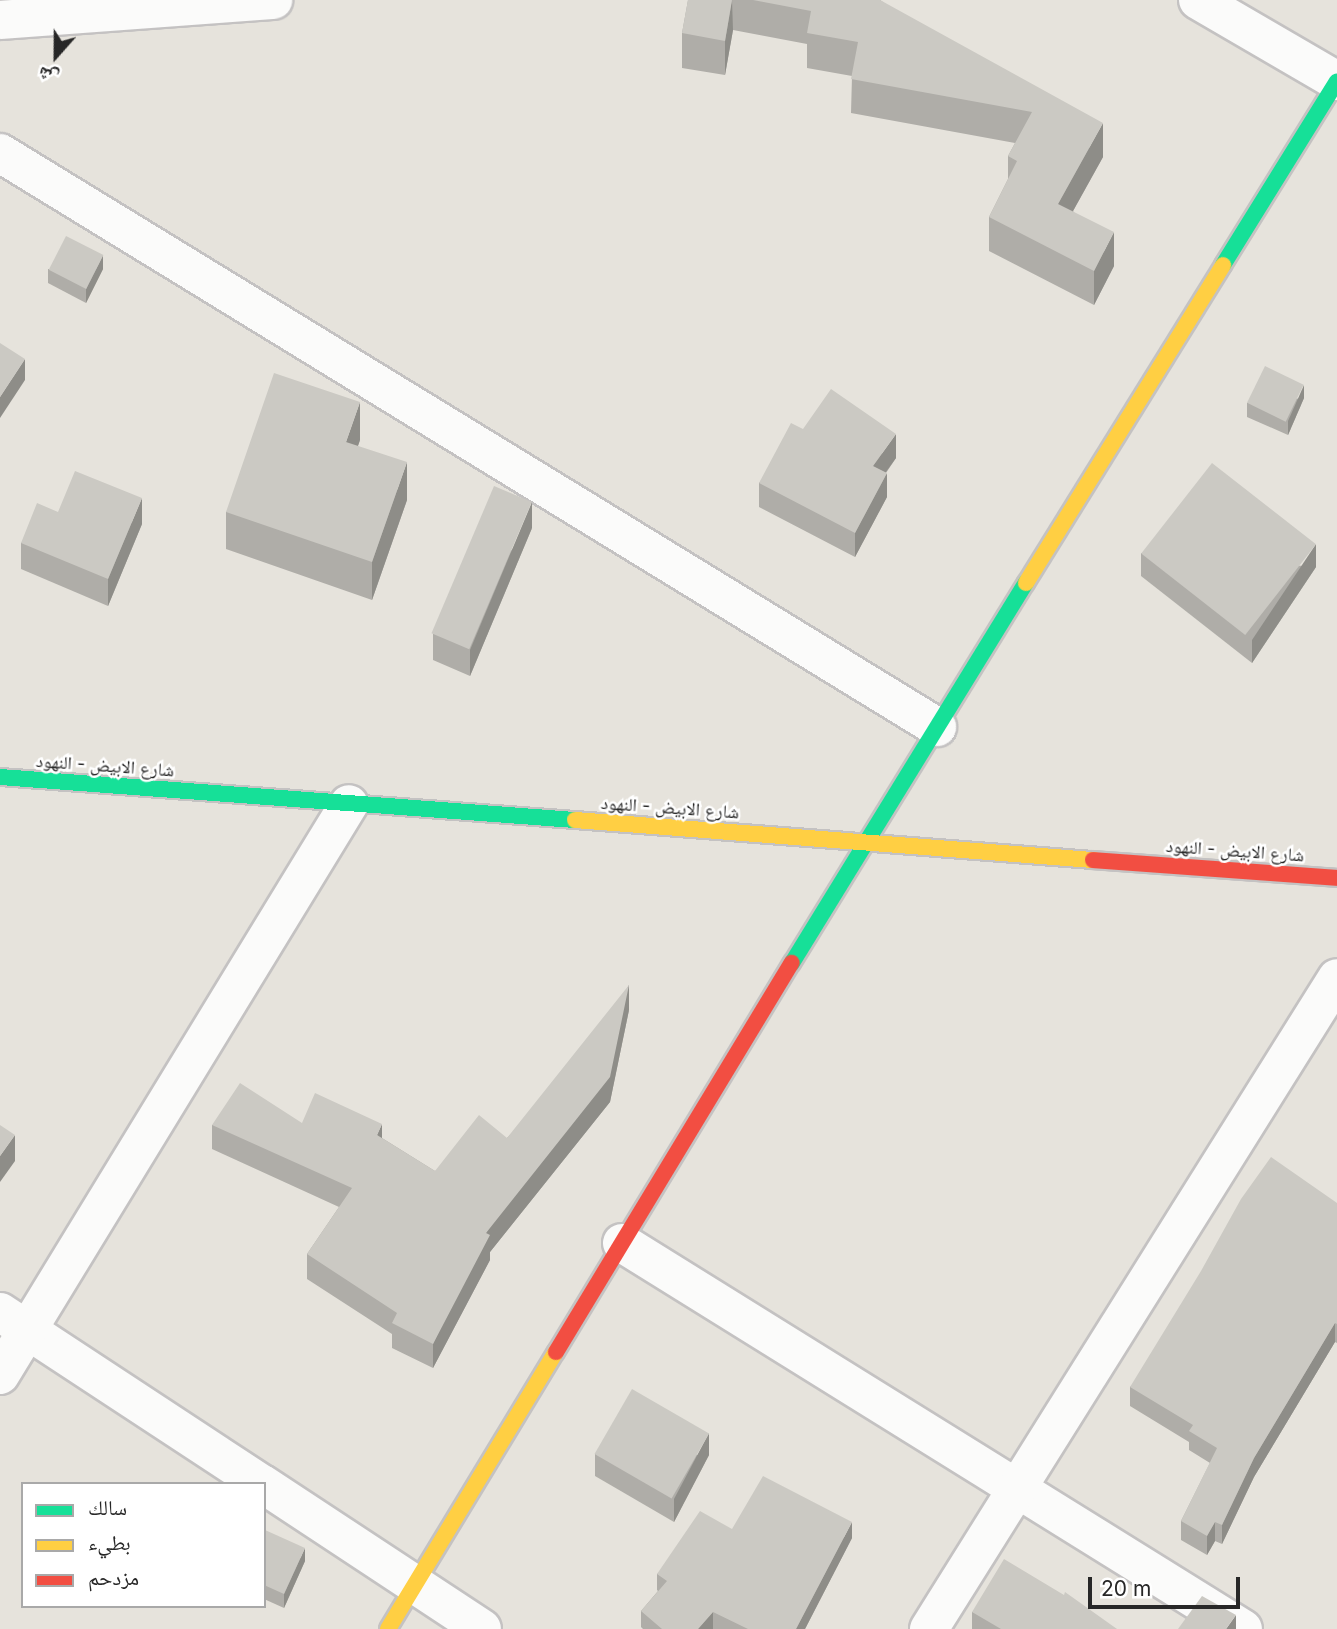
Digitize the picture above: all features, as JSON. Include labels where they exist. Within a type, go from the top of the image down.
[{"type":"main road","points":[[388,1629],[865,842],[1337,81]]},
{"type":"main road","name":"شارع الابيض - النهود","points":[[0,777],[1337,878]]},
{"type":"street","points":[[0,20],[273,0]]},
{"type":"street","points":[[1198,0],[1337,81]]},
{"type":"street","points":[[0,153],[937,727]]},
{"type":"street","points":[[0,1375],[14,1321],[349,804]]},
{"type":"street","points":[[929,1629],[1337,978]]},
{"type":"street","points":[[622,1243],[1243,1629]]},
{"type":"street","points":[[14,1321],[258,1482]]},
{"type":"street","points":[[266,1487],[482,1629]]},
{"type":"building","points":[[688,0],[732,0],[725,41],[682,33]]},
{"type":"building","points":[[753,0],[880,0],[1103,123],[1058,204],[1114,232],[1094,271],[989,217],[1017,161],[1008,156],[1032,112],[851,79],[858,42],[807,33],[811,11]]},
{"type":"building","points":[[66,236],[103,255],[86,289],[49,270]]},
{"type":"building","points":[[0,343],[25,359],[0,397]]},
{"type":"building","points":[[1265,366],[1304,385],[1286,422],[1247,403]]},
{"type":"building","points":[[274,373],[360,402],[346,442],[407,462],[372,562],[226,512]]},
{"type":"building","points":[[831,389],[896,434],[873,466],[887,473],[855,533],[759,483],[791,423],[803,429]]},
{"type":"building","points":[[1212,463],[1316,544],[1245,635],[1141,554]]},
{"type":"building","points":[[75,471],[142,498],[108,579],[21,543],[37,503],[58,512]]},
{"type":"building","points":[[494,486],[532,502],[469,649],[431,633]]},
{"type":"building","points":[[629,985],[610,1077],[486,1233],[490,1235],[433,1344],[392,1323],[397,1313],[307,1254],[352,1188],[212,1125],[240,1083],[302,1123],[315,1093],[382,1124],[377,1135],[435,1171],[479,1115],[507,1138]]},
{"type":"building","points":[[0,1125],[15,1135],[0,1156]]},
{"type":"building","points":[[1271,1157],[1337,1203],[1337,1324],[1335,1323],[1254,1458],[1222,1525],[1215,1522],[1207,1536],[1181,1521],[1217,1448],[1189,1431],[1193,1425],[1130,1387],[1201,1271],[1241,1199]]},
{"type":"building","points":[[632,1389],[709,1434],[672,1498],[594,1454]]},
{"type":"building","points":[[763,1476],[852,1522],[796,1629],[748,1629],[713,1612],[698,1629],[662,1629],[641,1611],[667,1581],[657,1574],[700,1511],[732,1529]]},
{"type":"building","points":[[266,1530],[305,1548],[284,1594],[266,1586]]},
{"type":"building","points":[[1004,1559],[1064,1595],[1065,1592],[1117,1629],[1001,1629],[972,1612]]},
{"type":"building","points":[[1202,1596],[1236,1615],[1226,1629],[1178,1629]]},
{"type":"traffic: fast","points":[[1223,265],[1337,81]]},
{"type":"traffic: fast","points":[[792,963],[1026,583]]},
{"type":"traffic: fast","points":[[0,777],[575,820]]},
{"type":"traffic: slow","points":[[1026,583],[1223,265]]},
{"type":"traffic: slow","points":[[575,820],[1093,860]]},
{"type":"traffic: slow","points":[[388,1629],[556,1352]]},
{"type":"traffic: jam","points":[[1093,860],[1337,878]]},
{"type":"traffic: jam","points":[[556,1352],[792,963]]}]
